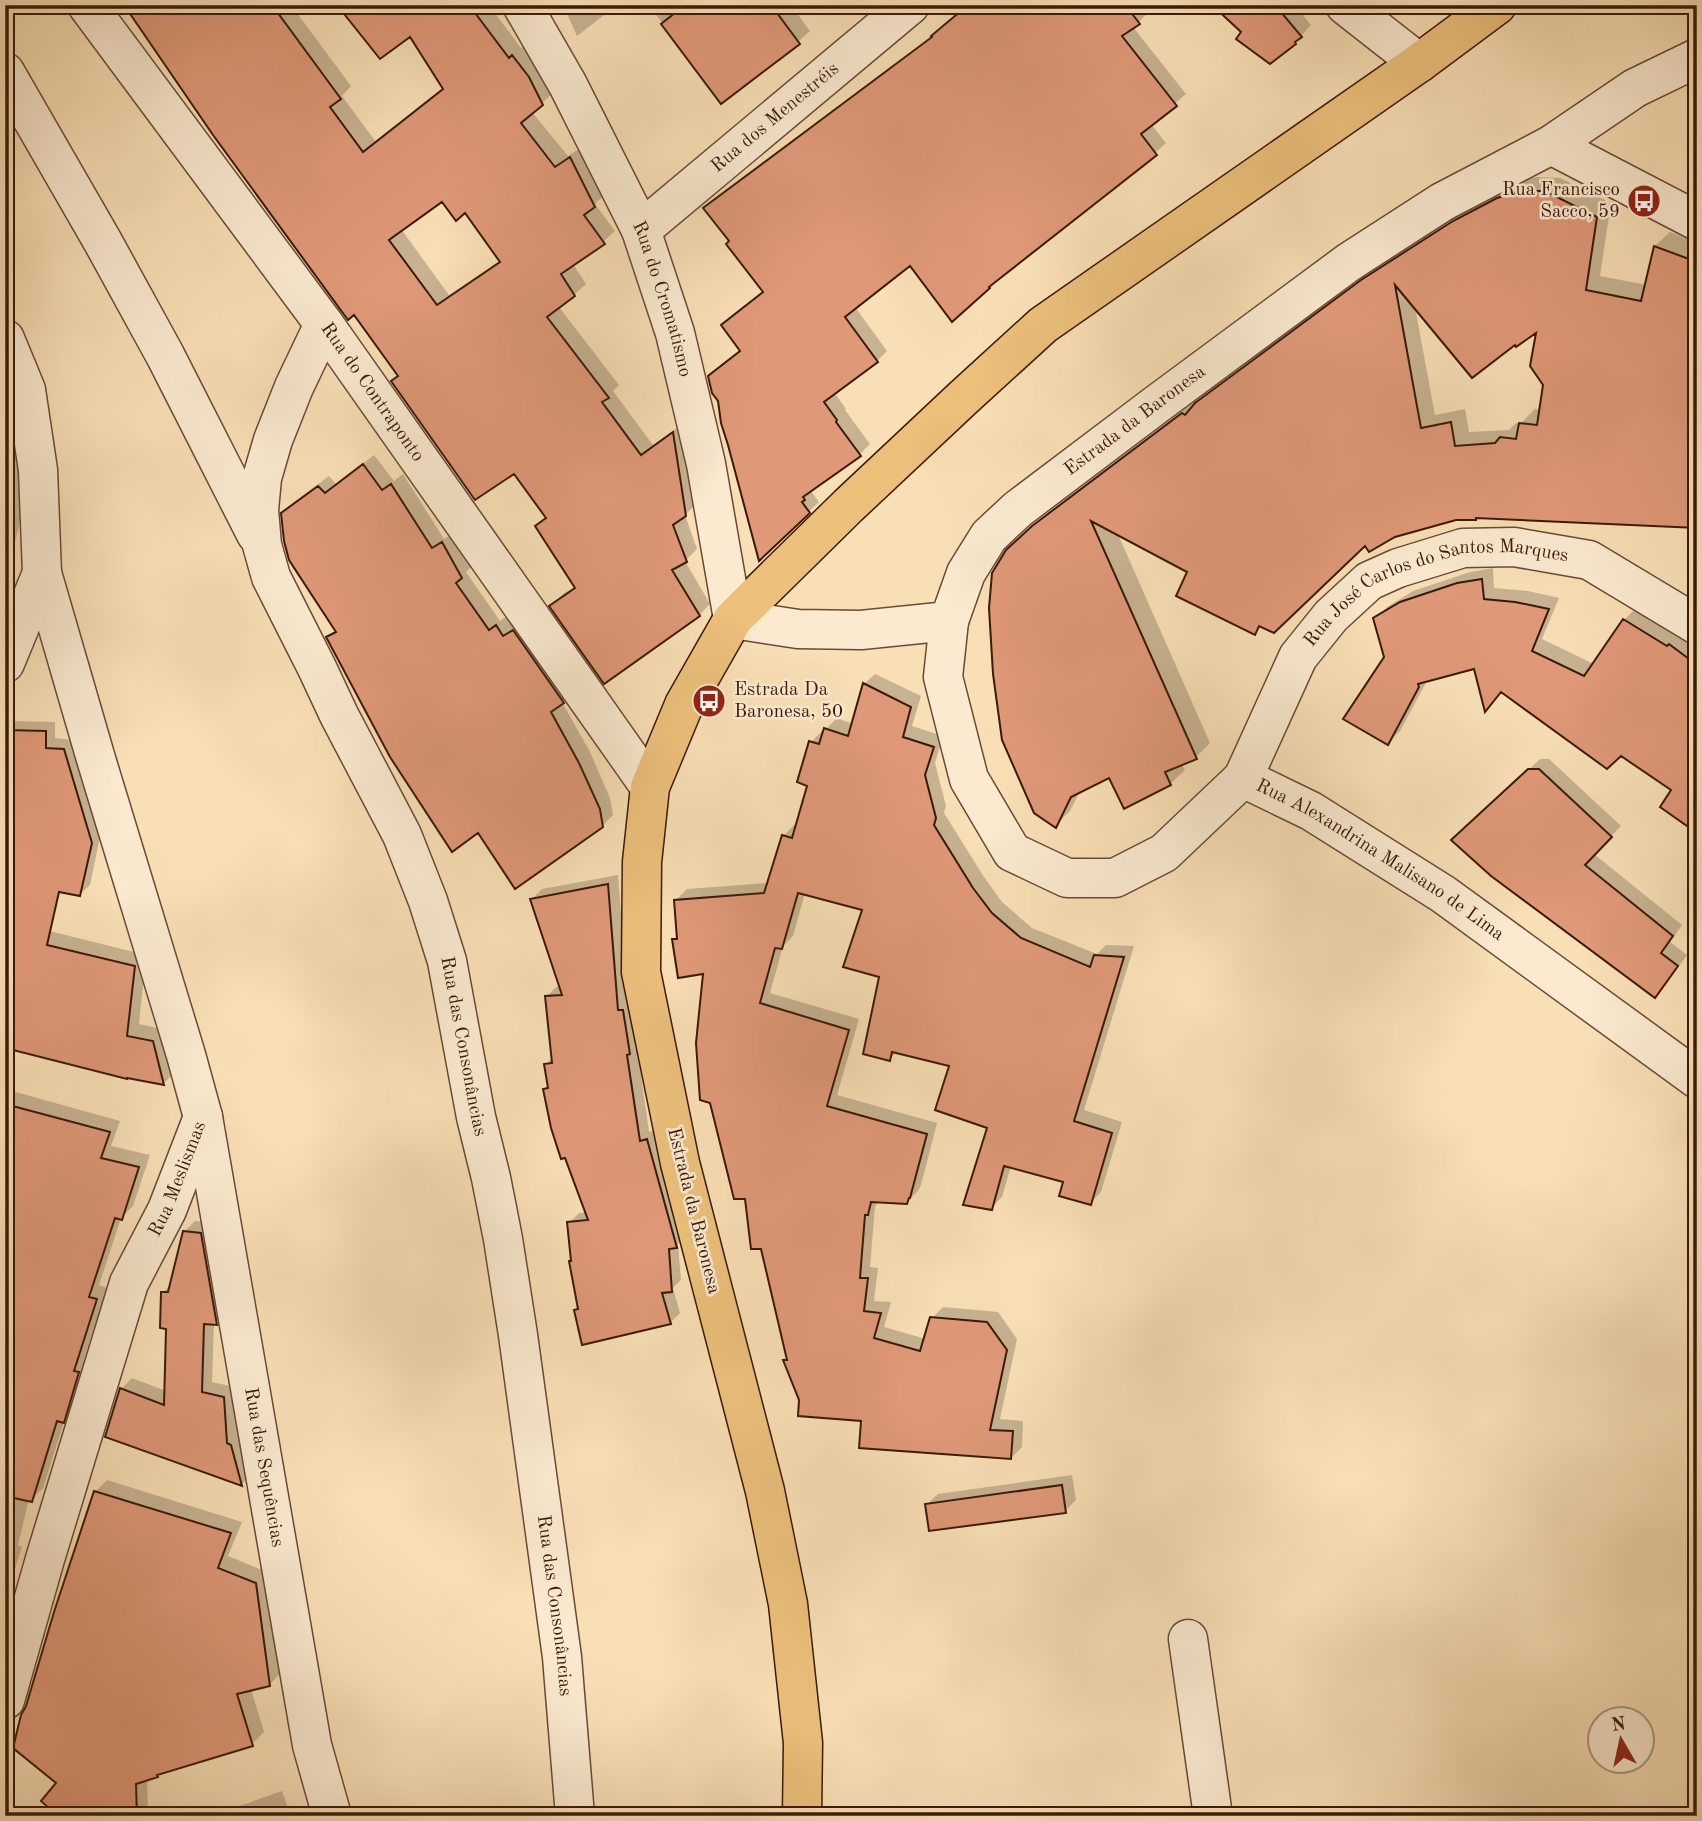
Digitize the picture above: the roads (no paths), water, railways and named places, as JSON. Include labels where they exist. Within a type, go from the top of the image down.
[{"type":"main road","name":"Estrada da Baronesa","points":[[802,1816],[803,1743],[788,1604],[765,1491],[680,1163],[641,972],[642,862],[650,787],[684,705],[733,619],[858,496],[1043,324],[1497,5]]},
{"type":"street","name":"Rua do Contraponto","points":[[87,5],[324,324],[650,787]]},
{"type":"street","name":"Rua do Cromatismo","points":[[522,5],[568,85],[642,230],[675,333],[706,464],[733,619]]},
{"type":"street","name":"Rua dos Menestréis","points":[[642,230],[910,5]]},
{"type":"street","points":[[1345,5],[1419,62]]},
{"type":"street","name":"Estrada da Baronesa","points":[[949,621],[966,573],[989,536],[1018,509],[1157,404],[1349,262],[1442,202],[1551,145],[1635,88],[1697,58]]},
{"type":"street","points":[[5,72],[159,344],[262,545]]},
{"type":"street","points":[[1551,145],[1697,220]]},
{"type":"street","name":"Rua das Consonâncias","points":[[324,324],[294,387],[273,440],[262,478],[259,510],[262,545],[271,577],[344,726],[402,835],[428,901],[447,961],[500,1227],[518,1335],[562,1657],[575,1816]]},
{"type":"street","points":[[5,339],[26,390],[38,470],[42,573],[5,663]]},
{"type":"street","name":"Rua José Carlos do Santos Marques","points":[[1244,778],[1298,657],[1331,616],[1369,580],[1398,568],[1463,548],[1514,547],[1577,558],[1589,561],[1697,625]]},
{"type":"street","name":"Rua Meslismas","points":[[5,1700],[129,1283],[167,1210],[203,1117],[42,573]]},
{"type":"street","points":[[733,619],[798,629],[861,630],[949,621]]},
{"type":"street","name":"Rua Alexandrina Malisano de Lima","points":[[949,621],[943,677],[969,779],[1012,852],[1067,878],[1115,878],[1164,853],[1244,778],[1311,811],[1443,894],[1697,1079]]},
{"type":"street","name":"Rua das Sequências","points":[[203,1117],[312,1745],[332,1816]]},
{"type":"street","points":[[1188,1639],[1213,1816]]},
{"type":"place","name":"Rua Francisco Sacco, 59","points":[[1644,201]]},
{"type":"place","name":"Estrada Da Baronesa, 50","points":[[709,701]]}]
